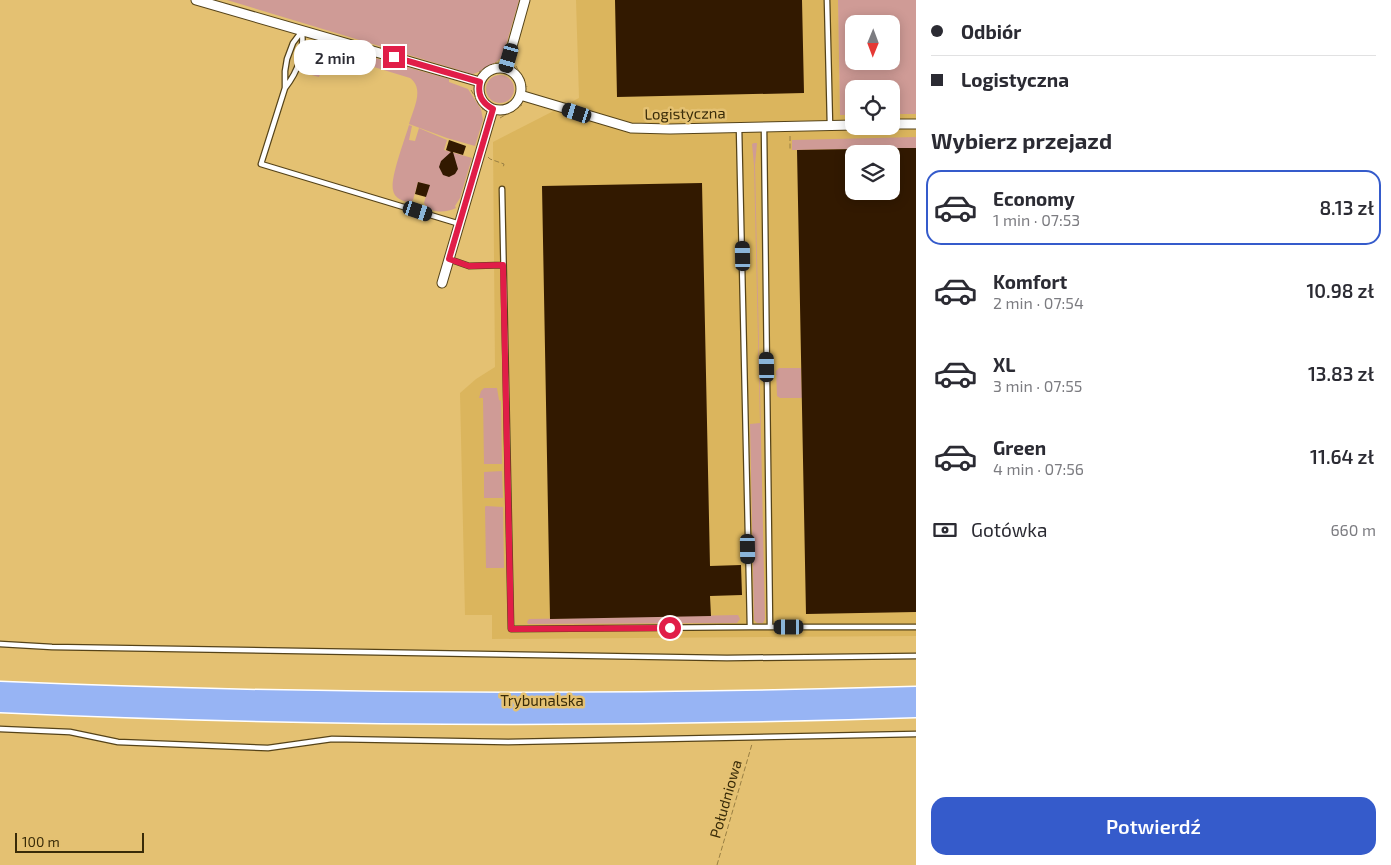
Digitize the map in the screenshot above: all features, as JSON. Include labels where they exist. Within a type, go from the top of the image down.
[{"type":"highway","name":"Trybunalska","points":[[0,690],[169,696],[432,701],[693,700],[916,695]]},
{"type":"highway","name":"Trybunalska","points":[[0,704],[270,712],[591,715],[916,709]]},
{"type":"street","points":[[196,0],[480,82]]},
{"type":"street","points":[[506,68],[525,0]]},
{"type":"street","points":[[493,68],[506,68],[517,76],[522,89],[520,96],[513,106],[507,109],[493,109],[484,103],[481,98],[479,93],[480,82],[487,72],[493,68]]},
{"type":"street","name":"Logistyczna","points":[[520,96],[631,128],[845,125]]},
{"type":"street","points":[[442,283],[493,109]]},
{"type":"street","points":[[900,124],[916,124]]},
{"type":"lane","points":[[827,0],[830,126]]},
{"type":"lane","points":[[302,31],[293,43],[287,59],[285,88],[261,164],[460,224]]},
{"type":"lane","points":[[285,88],[296,73],[302,54],[302,31]]},
{"type":"lane","points":[[764,127],[770,627]]},
{"type":"lane","points":[[739,128],[750,627]]},
{"type":"lane","points":[[502,190],[511,629],[916,626]]},
{"type":"lane","points":[[449,259],[469,266],[503,265]]},
{"type":"lane","points":[[0,644],[62,647],[707,658],[916,656]]},
{"type":"lane","points":[[0,729],[70,732],[118,742],[268,748],[332,739],[508,742],[916,734]]},
{"type":"path","points":[[498,120],[528,104],[538,107],[542,96],[528,88],[515,63]]},
{"type":"path","points":[[468,87],[472,90],[484,113]]},
{"type":"path","points":[[790,127],[790,151]]},
{"type":"path","points":[[487,156],[490,160],[504,164],[503,168]]},
{"type":"path","name":"Południowa","points":[[717,865],[754,738]]},
{"type":"shaded area","points":[[227,0],[519,0],[503,56],[489,67],[472,74]]},
{"type":"shaded area","points":[[576,0],[838,0],[840,115],[845,115],[845,135],[900,135],[900,114],[916,114],[916,636],[492,639],[492,615],[465,615],[460,393],[476,379],[495,367],[493,142],[579,98]]},
{"type":"shaded area","points":[[838,0],[916,0],[916,114],[900,114],[900,80],[845,80],[845,115],[840,115]]},
{"type":"shaded area","points":[[322,43],[449,79],[449,82],[468,89],[481,109],[483,120],[475,146],[409,124],[417,100],[417,88],[410,78],[341,57],[328,59],[319,77],[301,72],[299,70],[306,52],[312,46]]},
{"type":"shaded area","points":[[500,75],[510,79],[514,89],[510,99],[500,103],[490,99],[486,89],[490,79]]},
{"type":"shaded area","points":[[409,125],[412,126],[409,140],[415,141],[419,128],[447,140],[444,150],[472,158],[460,198],[455,206],[456,208],[438,212],[427,207],[424,203],[429,185],[418,182],[413,200],[410,202],[402,200],[395,195],[393,190],[394,177]]},
{"type":"shaded area","points":[[916,137],[916,148],[900,148],[900,145],[845,145],[845,149],[792,150],[792,140]]},
{"type":"shaded area","points":[[757,143],[755,165],[765,619],[763,623],[757,623],[754,620],[750,424],[760,423],[752,144]]},
{"type":"shaded area","points":[[779,368],[801,368],[802,398],[780,398],[777,396],[776,371]]},
{"type":"shaded area","points":[[484,388],[497,388],[499,400],[501,401],[502,464],[484,464],[483,398],[479,398]]},
{"type":"shaded area","points":[[502,471],[503,498],[484,498],[484,472]]},
{"type":"shaded area","points":[[486,506],[503,507],[504,568],[486,568]]},
{"type":"shaded area","points":[[738,615],[740,619],[737,623],[528,624],[527,622],[529,619]]},
{"type":"building","points":[[615,0],[802,0],[804,93],[617,97]]},
{"type":"building","points":[[449,140],[466,146],[463,155],[453,152],[458,169],[455,174],[449,177],[443,175],[439,167],[441,161],[451,152],[446,150]]},
{"type":"building","points":[[900,148],[916,148],[916,612],[806,614],[797,150],[845,149],[845,200],[900,200]]},
{"type":"building","points":[[418,182],[430,185],[426,197],[415,194]]},
{"type":"building","points":[[702,183],[710,566],[741,565],[742,595],[710,596],[711,616],[550,619],[542,186]]},
{"type":"route","points":[[394,57],[480,82],[478,87],[481,98],[488,107],[493,109],[449,259],[469,266],[503,265],[511,629],[670,628]]}]
